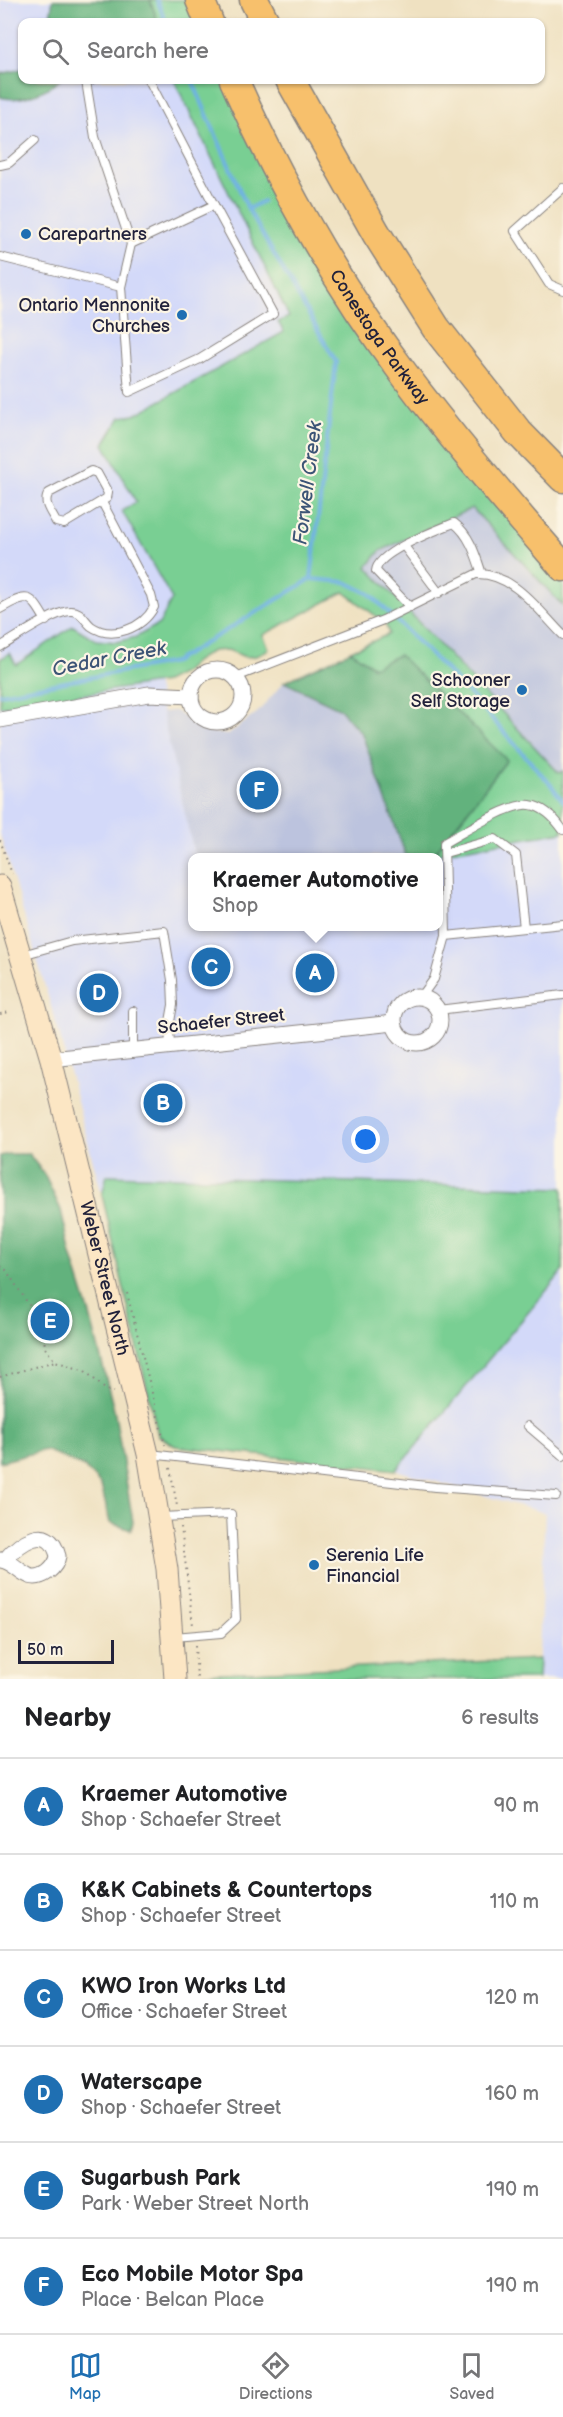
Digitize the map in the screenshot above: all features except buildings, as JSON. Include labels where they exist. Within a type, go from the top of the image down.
[{"type":"highway","points":[[200,0],[207,18]]},
{"type":"highway","points":[[254,0],[263,18]]},
{"type":"highway","name":"Conestoga Parkway","points":[[236,84],[259,136],[344,286],[403,373],[476,466],[563,567]]},
{"type":"highway","points":[[292,84],[376,233],[436,328],[518,432],[563,478]]},
{"type":"main road","name":"Weber Street North","points":[[0,886],[51,1059],[148,1454],[167,1569],[176,1679]]},
{"type":"street","points":[[222,669],[236,677],[243,690],[242,704],[234,716],[220,722],[206,719],[195,710],[191,696],[195,681],[207,671],[222,669]]},
{"type":"street","points":[[0,720],[149,694],[191,696]]},
{"type":"street","points":[[414,998],[428,1000],[438,1010],[440,1026],[432,1039],[424,1043],[416,1044],[402,1038],[394,1023],[394,1016],[401,1004],[414,998]]},
{"type":"street","name":"Schaefer Street","points":[[51,1059],[394,1023]]},
{"type":"lane","points":[[86,84],[95,137],[131,244],[121,287],[129,392],[200,359],[273,314],[151,84]]},
{"type":"lane","points":[[0,165],[9,163],[34,140]]},
{"type":"lane","points":[[563,188],[515,231],[549,284],[563,290]]},
{"type":"lane","points":[[131,244],[214,205]]},
{"type":"lane","points":[[0,257],[121,287]]},
{"type":"lane","points":[[91,471],[97,473],[108,493],[107,498],[102,502],[64,524],[59,524],[45,501],[49,493],[91,471]]},
{"type":"lane","points":[[0,647],[59,613],[72,610],[80,613],[90,625],[101,631],[116,633],[135,626],[149,616],[154,607],[145,580],[102,502]]},
{"type":"lane","points":[[408,608],[376,571],[376,567],[382,559],[404,546],[454,523],[461,528],[476,554],[482,574]]},
{"type":"lane","points":[[404,546],[439,593]]},
{"type":"lane","points":[[236,677],[382,620],[476,574],[493,574],[512,584],[563,634]]},
{"type":"lane","points":[[0,609],[20,598],[27,597],[34,600],[46,621]]},
{"type":"lane","points":[[421,998],[434,979],[446,936],[444,843],[504,811],[530,805],[555,818],[563,830]]},
{"type":"lane","points":[[445,853],[495,839],[516,855],[524,928]]},
{"type":"lane","points":[[446,936],[563,924]]},
{"type":"lane","points":[[21,955],[72,941],[164,931],[170,957],[173,988],[169,1027],[170,1046]]},
{"type":"lane","points":[[438,1010],[563,995]]},
{"type":"lane","points":[[133,1011],[133,1050]]},
{"type":"lane","points":[[528,1426],[563,1456]]},
{"type":"lane","points":[[148,1454],[435,1486],[556,1496]]},
{"type":"lane","points":[[160,1517],[231,1514],[236,1619],[221,1633],[173,1637]]},
{"type":"path","points":[[0,1014],[9,1012]]},
{"type":"path","points":[[0,1267],[6,1270],[43,1326],[45,1348],[55,1361],[85,1371],[106,1390],[114,1392]]},
{"type":"path","points":[[0,1377],[55,1361]]},
{"type":"shaded area","points":[[0,0],[54,0],[57,18],[18,18],[18,84],[176,84],[289,317],[278,322],[284,332],[135,415],[121,417],[136,502],[122,511],[172,599],[159,624],[136,637],[117,642],[96,640],[73,626],[15,665],[10,653],[0,658]]},
{"type":"shaded area","name":"Schooner Self Storage","points":[[472,508],[563,606],[563,771],[559,773],[367,567],[380,551]]},
{"type":"shaded area","points":[[156,682],[194,853],[188,853],[188,931],[443,931],[443,853],[440,853],[563,832],[563,1188],[108,1175],[102,1195],[60,1037],[0,834],[0,707]]},
{"type":"shaded area","points":[[284,682],[339,708],[362,734],[405,853],[194,853],[162,712],[175,711],[204,730],[228,735],[258,712]]},
{"type":"shaded area","points":[[563,1271],[563,1679],[538,1679],[545,1513],[396,1470]]},
{"type":"green space","points":[[53,0],[150,0],[157,18],[50,18]]},
{"type":"green space","points":[[150,0],[193,0],[201,18],[157,18]]},
{"type":"green space","points":[[18,70],[18,84],[54,84],[32,95],[15,99],[0,97],[0,74]]},
{"type":"green space","points":[[176,84],[228,84],[257,156],[563,578],[563,606],[472,508],[380,551],[367,567],[559,773],[563,771],[563,832],[435,853],[507,760],[351,651],[389,634],[385,623],[344,592],[263,635],[269,649],[256,656],[245,657],[228,650],[212,651],[183,673],[165,682],[0,707],[0,659],[10,653],[16,665],[73,626],[96,640],[117,642],[136,637],[159,624],[172,599],[122,511],[136,502],[104,444],[121,417],[135,415],[284,332],[278,322],[289,317]]},
{"type":"green space","points":[[351,651],[373,667],[399,655],[507,760],[435,853],[405,853],[362,734],[339,708],[284,682]]},
{"type":"green space","points":[[29,1154],[44,1174],[61,1210],[115,1414],[133,1522],[131,1530],[110,1523],[101,1485],[84,1467],[45,1450],[0,1462],[0,1156]]},
{"type":"green space","points":[[107,1175],[563,1188],[563,1271],[396,1470],[175,1446],[158,1435],[102,1195]]},
{"type":"green space","points":[[539,1659],[538,1679],[201,1679],[201,1674]]},
{"type":"waterway","name":"Forwell Creek","points":[[157,0],[164,18]]},
{"type":"waterway","name":"Forwell Creek","points":[[194,84],[248,209],[336,362],[311,579]]},
{"type":"waterway","points":[[248,209],[263,201]]},
{"type":"waterway","name":"Forwell Creek","points":[[311,579],[346,582],[370,594],[470,694],[563,801]]},
{"type":"waterway","name":"Cedar Creek","points":[[0,694],[174,662],[311,579]]},
{"type":"place","name":"Carepartners","points":[[26,234]]},
{"type":"place","name":"Ontario Mennonite Churches","points":[[182,315]]},
{"type":"place","name":"Schooner Self Storage","points":[[522,690]]},
{"type":"place","name":"Eco Mobile Motor Spa","points":[[259,790]]},
{"type":"place","name":"KWO Iron Works Ltd","points":[[211,967]]},
{"type":"place","name":"Kraemer Automotive","points":[[315,973]]},
{"type":"place","name":"Waterscape","points":[[99,993]]},
{"type":"place","name":"K&K Cabinets & Countertops","points":[[163,1103]]},
{"type":"place","name":"Sugarbush Park","points":[[50,1321]]},
{"type":"place","name":"Serenia Life Financial","points":[[314,1565]]}]
